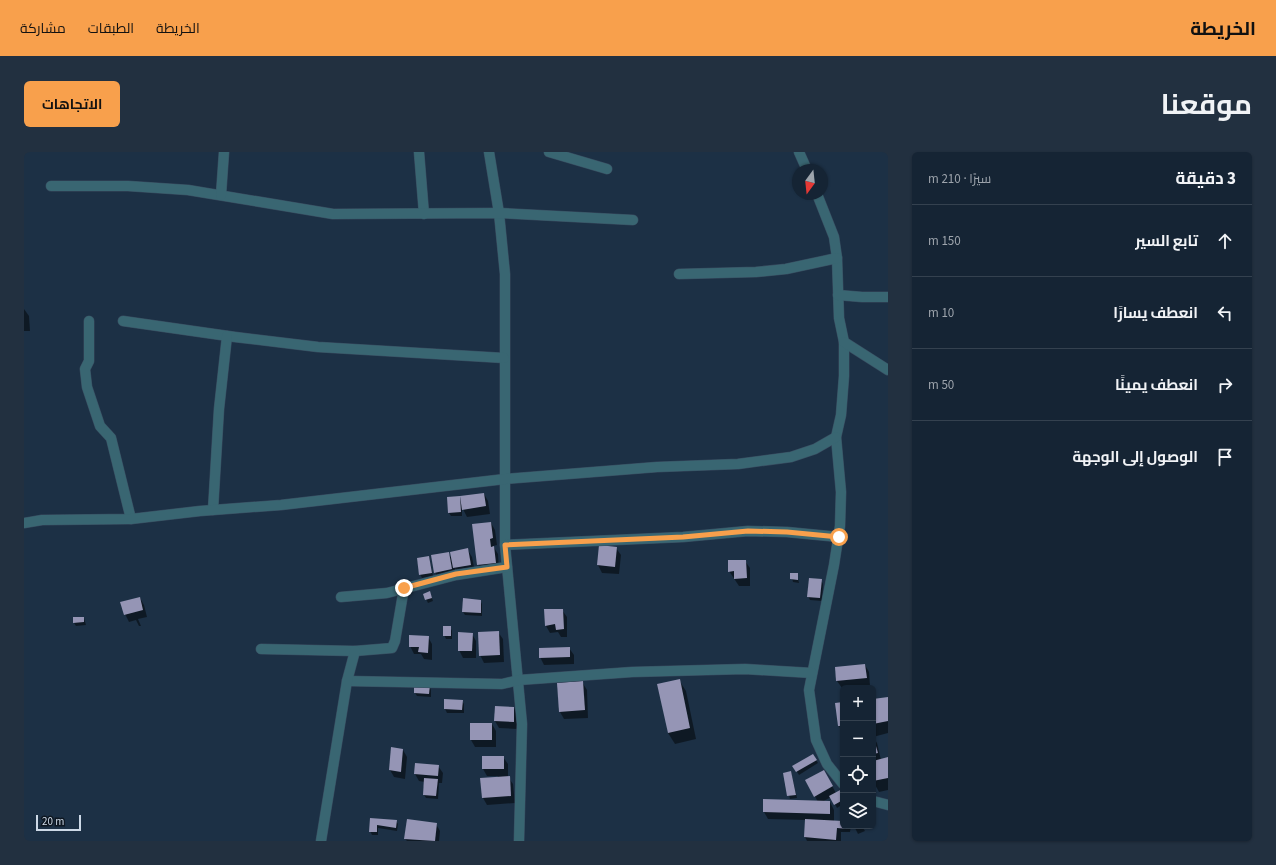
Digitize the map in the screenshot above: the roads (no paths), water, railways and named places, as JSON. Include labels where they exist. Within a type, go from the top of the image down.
[{"type":"street","points":[[221,195],[224,152]]},
{"type":"street","points":[[419,152],[424,214]]},
{"type":"street","points":[[488,152],[499,213],[505,274],[505,545],[522,724],[519,841]]},
{"type":"street","points":[[549,152],[607,169]]},
{"type":"street","points":[[799,152],[804,164]]},
{"type":"street","points":[[51,186],[128,186],[188,190],[332,214],[499,213],[633,220]]},
{"type":"street","points":[[819,200],[834,237],[837,258],[838,295],[844,342],[841,408],[836,437],[841,492],[839,537],[809,690],[816,740],[827,764],[840,780]]},
{"type":"street","points":[[679,274],[756,272],[786,269],[837,258]]},
{"type":"street","points":[[838,295],[888,297]]},
{"type":"street","points":[[89,320],[89,361],[85,369],[87,387],[92,408],[100,426],[111,438],[131,519]]},
{"type":"street","points":[[123,321],[226,336],[318,347],[444,353],[504,358]]},
{"type":"street","points":[[213,510],[219,410],[226,336]]},
{"type":"street","points":[[844,342],[888,370]]},
{"type":"street","points":[[24,523],[42,520],[131,519],[213,510],[281,505],[505,478],[657,467],[738,464],[791,457],[815,449],[836,437]]},
{"type":"street","points":[[505,545],[683,537],[748,531],[787,532],[839,537]]},
{"type":"street","points":[[341,597],[373,595],[456,574],[507,567]]},
{"type":"street","points":[[261,649],[355,650],[392,648],[395,641],[404,588]]},
{"type":"street","points":[[321,841],[347,681],[355,650]]},
{"type":"street","points":[[347,681],[502,684],[519,680],[632,672],[745,669],[812,673]]},
{"type":"street","points":[[876,802],[888,806]]}]
